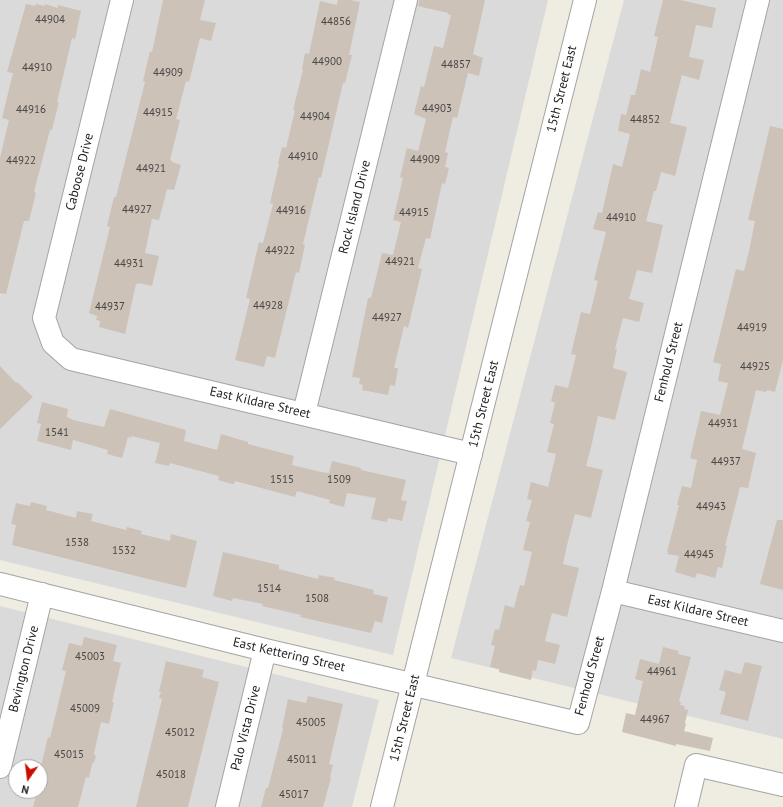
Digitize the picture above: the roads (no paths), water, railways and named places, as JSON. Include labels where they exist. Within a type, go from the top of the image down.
[{"type":"street","name":"Caboose Drive","points":[[53,343],[44,318],[122,0]]},
{"type":"street","name":"Rock Island Drive","points":[[304,413],[406,0]]},
{"type":"street","name":"15th Street East","points":[[382,807],[585,0]]},
{"type":"street","name":"Fenhold Street","points":[[578,723],[613,591],[758,0]]},
{"type":"street","name":"East Kildare Street","points":[[53,343],[71,359],[304,413],[471,454]]},
{"type":"street","name":"East Kettering Street","points":[[0,584],[265,650],[578,723]]},
{"type":"street","name":"East Kildare Street","points":[[613,591],[783,631]]},
{"type":"street","name":"Bevington Drive","points":[[0,767],[42,594]]},
{"type":"street","name":"Palo Vista Drive","points":[[226,807],[265,650]]},
{"type":"street","points":[[686,807],[696,765],[783,785]]}]
